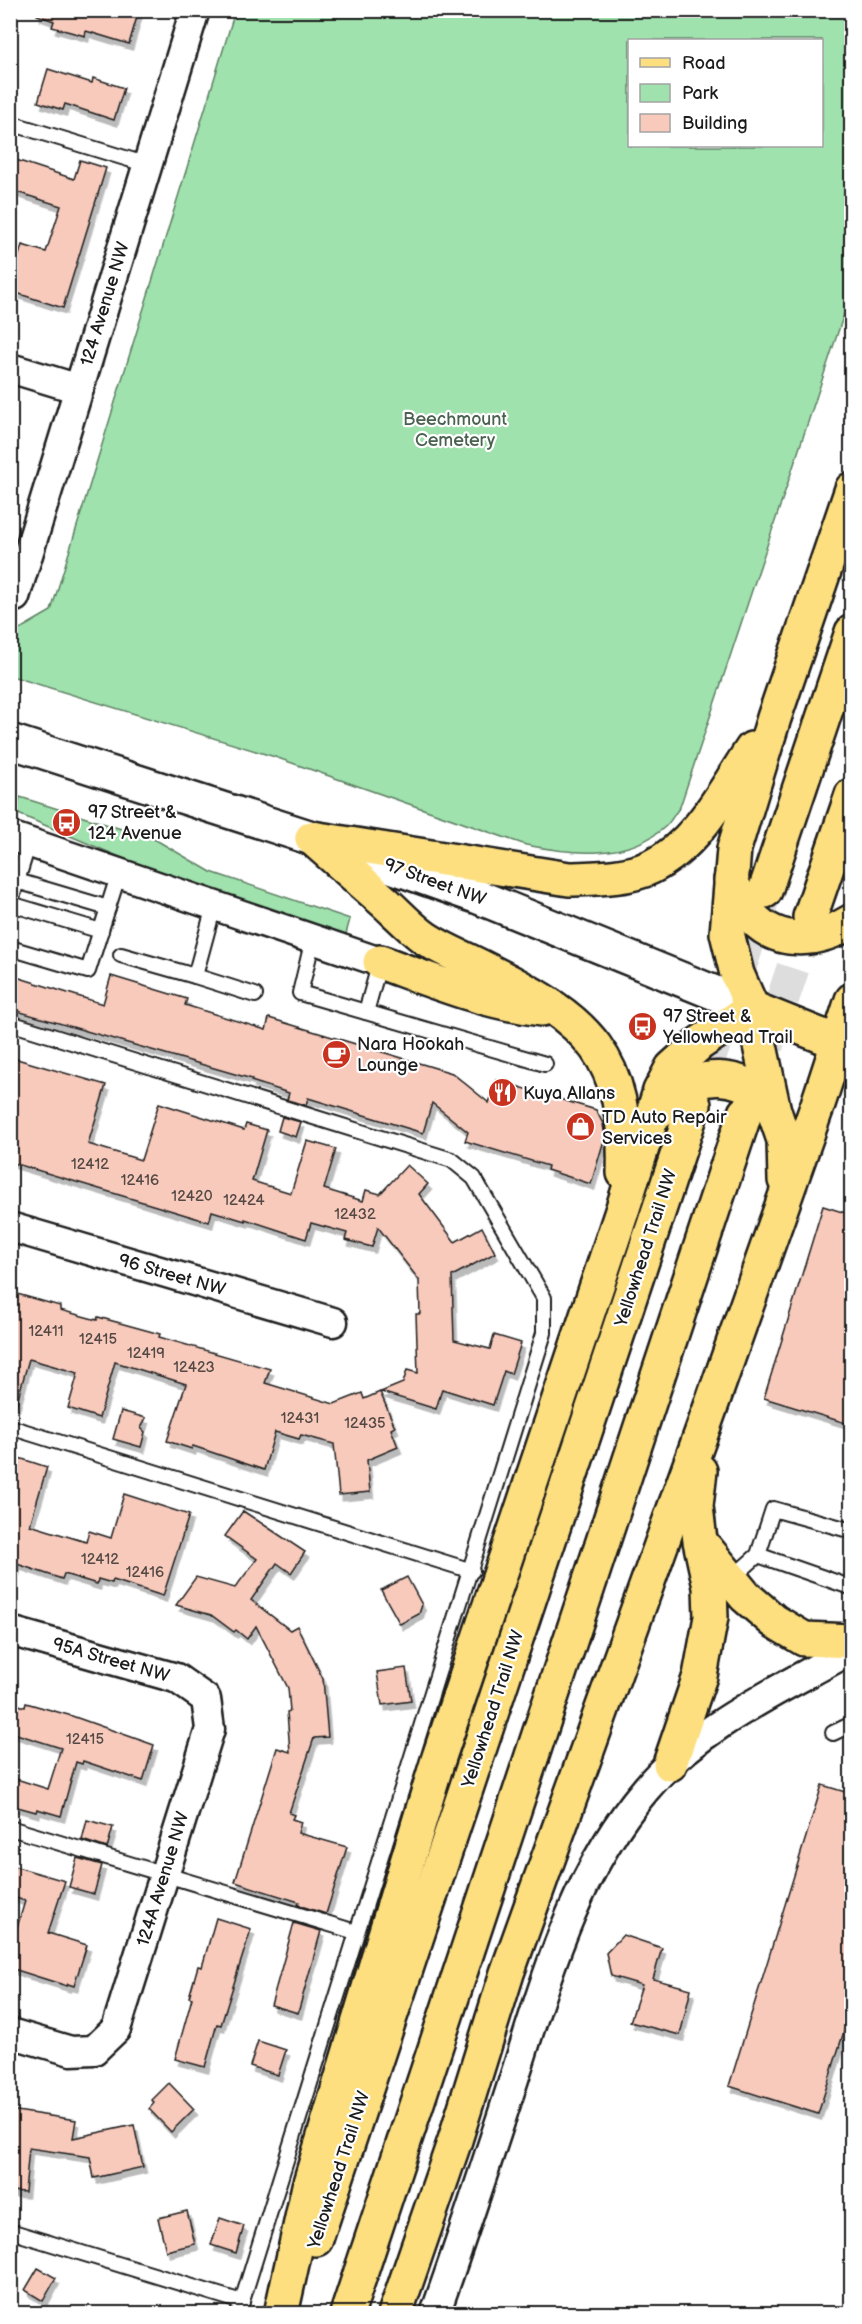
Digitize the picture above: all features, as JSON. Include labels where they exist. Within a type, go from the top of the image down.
[{"type":"main road","points":[[785,1198],[784,1140],[760,1112],[752,1008],[737,974],[727,933],[731,880],[734,849],[774,718],[852,489]]},
{"type":"main road","points":[[765,891],[852,632]]},
{"type":"main road","points":[[312,838],[569,879],[626,875],[650,868],[673,853],[697,831],[774,718]]},
{"type":"main road","name":"97 Street NW","points":[[10,741],[312,838],[476,896],[845,1046]]},
{"type":"main road","points":[[810,917],[852,795]]},
{"type":"main road","points":[[312,838],[425,938],[558,1010],[581,1028],[602,1055],[615,1080],[622,1109],[625,1143],[622,1211]]},
{"type":"main road","points":[[731,880],[751,916],[768,930],[786,937],[808,939],[830,934],[852,921]]},
{"type":"main road","points":[[380,962],[462,991],[514,1006],[558,1010]]},
{"type":"main road","points":[[395,2313],[456,2140],[507,1973],[785,1198],[845,1046],[852,1000]]},
{"type":"main road","points":[[281,2313],[309,2186],[437,1763],[660,1091],[672,1068],[700,1043],[752,1008]]},
{"type":"main road","points":[[347,2313],[760,1112],[762,1096],[728,1079],[712,1077],[694,1081],[674,1095],[649,1124]]},
{"type":"main road","name":"Yellowhead Trail NW","points":[[292,2313],[694,1105]]},
{"type":"main road","points":[[670,1764],[700,1676],[711,1617],[710,1587],[700,1541],[696,1506],[705,1423]]},
{"type":"main road","points":[[700,1541],[745,1596],[774,1621],[804,1639],[852,1641]]},
{"type":"street","name":"124 Avenue NW","points":[[13,596],[195,10]]},
{"type":"street","points":[[10,368],[79,388]]},
{"type":"street","points":[[20,839],[380,962]]},
{"type":"street","name":"96 Street NW","points":[[10,1227],[333,1322]]},
{"type":"street","name":"95A Street NW","points":[[10,1631],[176,1678],[206,1699]]},
{"type":"street","points":[[435,2313],[472,2210],[554,1952],[599,1856],[645,1789],[670,1764],[714,1728],[852,1649]]},
{"type":"street","name":"124A Avenue NW","points":[[10,2033],[71,2051],[94,2050],[116,2030],[210,1729],[206,1699]]},
{"type":"lane","points":[[10,123],[148,165]]},
{"type":"lane","points":[[20,839],[17,881],[11,904],[100,931]]},
{"type":"lane","points":[[10,948],[88,971],[119,873]]},
{"type":"lane","points":[[17,881],[108,908]]},
{"type":"lane","points":[[195,976],[214,906]]},
{"type":"lane","points":[[314,939],[300,993],[544,1064]]},
{"type":"lane","points":[[121,955],[255,995]]},
{"type":"lane","points":[[366,1012],[380,962]]},
{"type":"lane","points":[[10,1023],[452,1160],[474,1178],[544,1298],[544,1333],[472,1570],[356,1932],[240,2307],[10,2231]]},
{"type":"lane","points":[[10,1426],[472,1570]]},
{"type":"lane","points":[[731,1579],[758,1555],[773,1509],[852,1531]]},
{"type":"lane","points":[[758,1555],[850,1587],[852,1584]]},
{"type":"lane","points":[[833,1733],[852,1724]]},
{"type":"lane","points":[[10,1828],[356,1932]]},
{"type":"green space","name":"Beechmount Cemetery","points":[[235,11],[851,11],[851,293],[680,807],[666,826],[651,837],[617,850],[580,852],[526,845],[275,757],[11,676],[11,615],[18,618],[13,633],[51,611]]},
{"type":"green space","points":[[20,797],[156,840],[211,872],[350,919],[346,934],[186,885],[16,813]]},
{"type":"building","points":[[37,10],[139,10],[129,44],[86,31],[85,36],[52,27],[54,21],[37,15]]},
{"type":"building","points":[[48,69],[92,83],[93,78],[124,88],[114,120],[65,104],[63,110],[38,102]]},
{"type":"building","points":[[10,158],[74,179],[80,160],[106,168],[63,308],[10,291],[10,252],[19,255],[22,245],[46,252],[61,206],[10,190]]},
{"type":"building","points":[[10,975],[103,1004],[111,976],[187,999],[185,1005],[266,1030],[269,1018],[452,1073],[489,1103],[496,1080],[596,1110],[603,1124],[605,1137],[591,1184],[547,1170],[548,1166],[465,1141],[468,1132],[432,1103],[423,1133],[308,1098],[306,1105],[287,1100],[289,1093],[251,1081],[252,1079],[10,1009]]},
{"type":"building","points":[[10,1057],[106,1085],[88,1144],[141,1160],[159,1103],[244,1130],[246,1124],[267,1130],[252,1181],[291,1193],[307,1141],[336,1149],[324,1189],[363,1201],[366,1190],[380,1194],[407,1165],[428,1184],[419,1194],[455,1242],[482,1227],[495,1253],[452,1276],[454,1340],[490,1349],[494,1335],[521,1343],[511,1374],[504,1371],[493,1405],[442,1389],[436,1409],[381,1392],[403,1383],[407,1370],[418,1373],[416,1314],[420,1314],[419,1280],[378,1227],[372,1247],[345,1240],[347,1233],[311,1223],[306,1239],[212,1211],[209,1222],[10,1162]]},
{"type":"building","points":[[282,1117],[301,1122],[296,1137],[278,1131]]},
{"type":"building","points":[[823,1206],[852,1215],[852,1425],[764,1398]]},
{"type":"building","points":[[10,1292],[60,1306],[60,1310],[97,1320],[98,1317],[160,1334],[159,1337],[270,1369],[265,1383],[334,1404],[362,1393],[364,1399],[380,1392],[395,1427],[391,1429],[398,1447],[367,1460],[370,1492],[339,1495],[334,1444],[301,1435],[299,1439],[275,1432],[264,1470],[193,1446],[192,1449],[167,1441],[186,1384],[115,1362],[99,1418],[68,1408],[78,1373],[29,1359],[16,1405],[10,1404]]},
{"type":"building","points":[[121,1411],[146,1418],[141,1428],[145,1432],[141,1447],[113,1439]]},
{"type":"building","points":[[16,1457],[47,1467],[30,1525],[86,1542],[89,1531],[111,1538],[124,1494],[189,1515],[163,1596],[113,1580],[112,1583],[98,1579],[97,1584],[64,1574],[62,1579],[17,1564],[15,1572],[10,1571],[10,1476]]},
{"type":"building","points":[[243,1511],[305,1552],[291,1573],[277,1563],[251,1600],[290,1630],[297,1626],[323,1679],[328,1737],[314,1738],[289,1813],[294,1815],[292,1819],[301,1822],[298,1833],[347,1847],[326,1914],[298,1905],[299,1902],[235,1882],[277,1748],[290,1752],[288,1688],[256,1626],[247,1639],[211,1615],[176,1605],[196,1577],[235,1588],[257,1559],[225,1536]]},
{"type":"building","points":[[407,1577],[422,1605],[419,1614],[400,1624],[381,1590]]},
{"type":"building","points":[[406,1668],[411,1701],[382,1705],[377,1672]]},
{"type":"building","points":[[10,1702],[25,1707],[26,1703],[72,1716],[154,1745],[143,1781],[83,1761],[82,1764],[76,1762],[61,1816],[10,1805],[10,1777],[48,1789],[61,1748],[10,1732]]},
{"type":"building","points":[[822,1785],[852,1794],[852,2006],[818,2114],[729,2086]]},
{"type":"building","points":[[87,1820],[113,1827],[107,1848],[82,1840]]},
{"type":"building","points":[[77,1858],[102,1865],[94,1894],[69,1887]]},
{"type":"building","points":[[10,1865],[65,1881],[48,1933],[87,1945],[74,1986],[68,1984],[67,1986],[10,1968],[10,1951],[25,1901],[10,1896]]},
{"type":"building","points":[[216,1918],[251,1929],[221,2025],[217,2024],[205,2067],[175,2059],[192,1998],[189,1997],[198,1966],[202,1967]]},
{"type":"building","points":[[294,1923],[321,1931],[298,2013],[271,2005]]},
{"type":"building","points":[[623,1935],[662,1948],[653,1979],[691,1989],[680,2035],[630,2022],[642,1985],[611,1976],[606,1953]]},
{"type":"building","points":[[258,2041],[286,2050],[278,2075],[250,2066]]},
{"type":"building","points":[[169,2083],[194,2109],[171,2132],[149,2109],[154,2103],[152,2100]]},
{"type":"building","points":[[10,2110],[76,2120],[73,2138],[134,2125],[143,2167],[94,2178],[90,2157],[29,2148],[25,2192],[10,2191]]},
{"type":"building","points":[[187,2211],[195,2244],[166,2251],[158,2218]]},
{"type":"building","points":[[220,2218],[244,2226],[236,2253],[211,2245]]},
{"type":"building","points":[[38,2268],[56,2278],[43,2301],[25,2290]]},
{"type":"tunnel","points":[[694,1105],[764,896]]},
{"type":"tunnel","points":[[767,1046],[810,917]]},
{"type":"place","name":"97 Street & 124 Avenue","points":[[67,822]]},
{"type":"place","name":"97 Street & Yellowhead Trail","points":[[642,1026]]},
{"type":"place","name":"Nara Hookah Lounge","points":[[336,1054]]},
{"type":"place","name":"Kuya Allans","points":[[502,1093]]},
{"type":"place","name":"TD Auto Repair Services","points":[[581,1127]]}]
